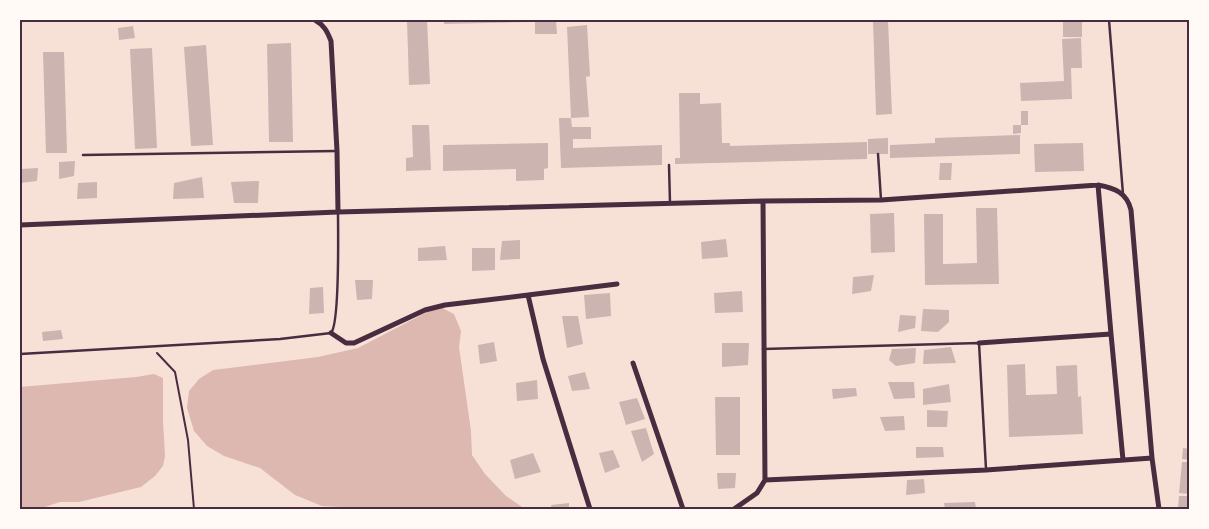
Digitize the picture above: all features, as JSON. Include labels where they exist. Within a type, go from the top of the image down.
[{"type":"street","points":[[315,20],[328,31],[331,41],[338,212]]},
{"type":"street","points":[[1098,184],[1123,460]]},
{"type":"street","points":[[20,225],[338,212],[670,203],[881,200],[1098,184],[1123,194],[1129,202],[1131,210],[1152,458],[1159,509]]},
{"type":"street","points":[[734,509],[757,493],[765,480],[763,201]]},
{"type":"street","points":[[331,333],[341,340],[354,344],[425,310],[445,305],[617,284]]},
{"type":"street","points":[[528,295],[543,359],[590,509]]},
{"type":"street","points":[[979,343],[1111,334]]},
{"type":"street","points":[[633,363],[683,509]]},
{"type":"street","points":[[765,480],[986,470],[1152,458]]},
{"type":"lane","points":[[1109,20],[1123,194]]},
{"type":"lane","points":[[84,155],[337,151]]},
{"type":"lane","points":[[878,154],[881,200]]},
{"type":"lane","points":[[669,164],[670,203]]},
{"type":"lane","points":[[20,354],[280,339],[331,333],[335,327],[338,212]]},
{"type":"lane","points":[[763,348],[979,343],[986,470]]},
{"type":"path","points":[[146,346],[160,355],[175,372],[188,440],[194,509]]},
{"type":"shaded area","points":[[442,308],[454,314],[461,331],[459,347],[471,431],[472,455],[485,474],[506,496],[525,509],[378,509],[322,506],[295,495],[260,468],[224,456],[207,446],[194,431],[187,408],[189,391],[199,379],[213,370],[318,357],[358,348],[429,311]]},
{"type":"shaded area","points":[[154,374],[163,378],[165,456],[163,466],[155,476],[141,487],[79,502],[60,502],[39,509],[20,509],[20,387]]},
{"type":"building","points":[[407,20],[427,20],[430,84],[409,85]]},
{"type":"building","points":[[444,20],[528,20],[528,22],[444,24]]},
{"type":"building","points":[[535,20],[556,20],[557,34],[535,34]]},
{"type":"building","points":[[873,20],[888,20],[892,114],[876,115]]},
{"type":"building","points":[[1063,20],[1082,20],[1082,37],[1063,37]]},
{"type":"building","points":[[587,25],[590,76],[586,77],[589,117],[571,118],[567,27]]},
{"type":"building","points":[[133,26],[135,38],[119,40],[118,28]]},
{"type":"building","points":[[1081,38],[1082,68],[1071,68],[1072,99],[1021,101],[1020,83],[1064,81],[1062,39]]},
{"type":"building","points":[[291,43],[293,142],[269,142],[267,44]]},
{"type":"building","points":[[206,45],[213,145],[191,146],[184,47]]},
{"type":"building","points":[[152,48],[157,148],[135,149],[130,49]]},
{"type":"building","points":[[43,52],[64,52],[67,153],[46,153]]},
{"type":"building","points":[[679,93],[700,93],[700,104],[721,103],[722,143],[730,143],[730,146],[867,142],[867,159],[675,164],[675,158],[680,158]]},
{"type":"building","points":[[1021,111],[1028,111],[1028,125],[1021,125]]},
{"type":"building","points":[[559,118],[571,118],[572,127],[591,127],[591,139],[573,139],[573,148],[662,145],[662,165],[561,168]]},
{"type":"building","points":[[412,125],[429,125],[431,170],[406,171],[406,158],[413,157]]},
{"type":"building","points":[[1013,125],[1021,125],[1021,133],[1013,134]]},
{"type":"building","points":[[1020,135],[1020,154],[890,158],[890,145],[935,143],[935,138]]},
{"type":"building","points":[[888,138],[888,154],[868,154],[868,139]]},
{"type":"building","points":[[548,143],[548,168],[544,169],[544,180],[516,181],[516,169],[443,171],[443,145]]},
{"type":"building","points":[[1083,143],[1084,171],[1035,172],[1034,144]]},
{"type":"building","points":[[75,161],[74,176],[59,179],[59,162]]},
{"type":"building","points":[[940,163],[952,163],[951,180],[939,180]]},
{"type":"building","points":[[38,168],[37,181],[20,183],[20,169]]},
{"type":"building","points":[[202,177],[204,198],[173,199],[174,183]]},
{"type":"building","points":[[259,181],[258,203],[234,203],[231,182]]},
{"type":"building","points":[[97,182],[97,198],[77,199],[78,183]]},
{"type":"building","points":[[976,208],[997,208],[999,284],[925,285],[924,214],[943,214],[943,264],[977,263]]},
{"type":"building","points":[[894,213],[895,252],[871,253],[870,214]]},
{"type":"building","points":[[726,239],[728,257],[702,259],[701,242]]},
{"type":"building","points":[[520,240],[520,259],[500,260],[502,241]]},
{"type":"building","points":[[445,246],[447,260],[418,261],[418,248]]},
{"type":"building","points":[[472,248],[495,248],[495,270],[472,271]]},
{"type":"building","points":[[874,275],[871,291],[852,294],[853,277]]},
{"type":"building","points":[[355,280],[373,280],[372,299],[357,300]]},
{"type":"building","points":[[323,287],[324,313],[309,314],[310,288]]},
{"type":"building","points":[[742,291],[743,312],[715,313],[714,293]]},
{"type":"building","points":[[610,293],[611,316],[586,319],[584,295]]},
{"type":"building","points":[[923,309],[949,310],[949,322],[938,332],[921,331]]},
{"type":"building","points":[[900,315],[916,316],[915,328],[898,332]]},
{"type":"building","points":[[562,316],[578,316],[583,344],[567,348]]},
{"type":"building","points":[[61,330],[63,339],[43,341],[42,332]]},
{"type":"building","points":[[494,342],[497,361],[480,364],[478,345]]},
{"type":"building","points":[[722,343],[749,343],[748,365],[722,367]]},
{"type":"building","points":[[951,347],[956,363],[923,364],[924,350]]},
{"type":"building","points":[[916,348],[915,363],[896,366],[889,360],[892,349]]},
{"type":"building","points":[[1025,364],[1026,395],[1057,394],[1056,366],[1077,365],[1078,397],[1081,396],[1083,434],[1009,437],[1007,365]]},
{"type":"building","points":[[585,372],[590,389],[572,391],[568,376]]},
{"type":"building","points":[[537,380],[538,399],[517,401],[516,383]]},
{"type":"building","points":[[888,382],[914,382],[915,398],[894,399]]},
{"type":"building","points":[[949,384],[951,402],[923,405],[923,389]]},
{"type":"building","points":[[856,388],[857,396],[833,399],[832,389]]},
{"type":"building","points":[[715,397],[740,397],[740,455],[716,455]]},
{"type":"building","points":[[637,398],[645,419],[626,425],[619,402]]},
{"type":"building","points":[[927,410],[948,411],[947,427],[927,427]]},
{"type":"building","points":[[904,416],[905,430],[885,431],[880,417]]},
{"type":"building","points":[[646,428],[654,454],[642,462],[631,431]]},
{"type":"building","points":[[916,447],[943,447],[944,457],[916,458]]},
{"type":"building","points":[[1183,448],[1189,449],[1189,460],[1182,459]]},
{"type":"building","points":[[613,450],[620,467],[605,473],[599,453]]},
{"type":"building","points":[[533,453],[541,472],[515,479],[510,460]]},
{"type":"building","points":[[1182,462],[1189,462],[1189,494],[1179,493]]},
{"type":"building","points":[[717,473],[736,473],[735,488],[718,489]]},
{"type":"building","points":[[924,479],[925,493],[906,495],[907,480]]},
{"type":"building","points":[[1179,496],[1189,496],[1189,509],[1178,509]]},
{"type":"building","points":[[975,502],[976,509],[945,509],[944,503]]},
{"type":"building","points":[[569,503],[569,509],[552,509],[551,505]]}]
